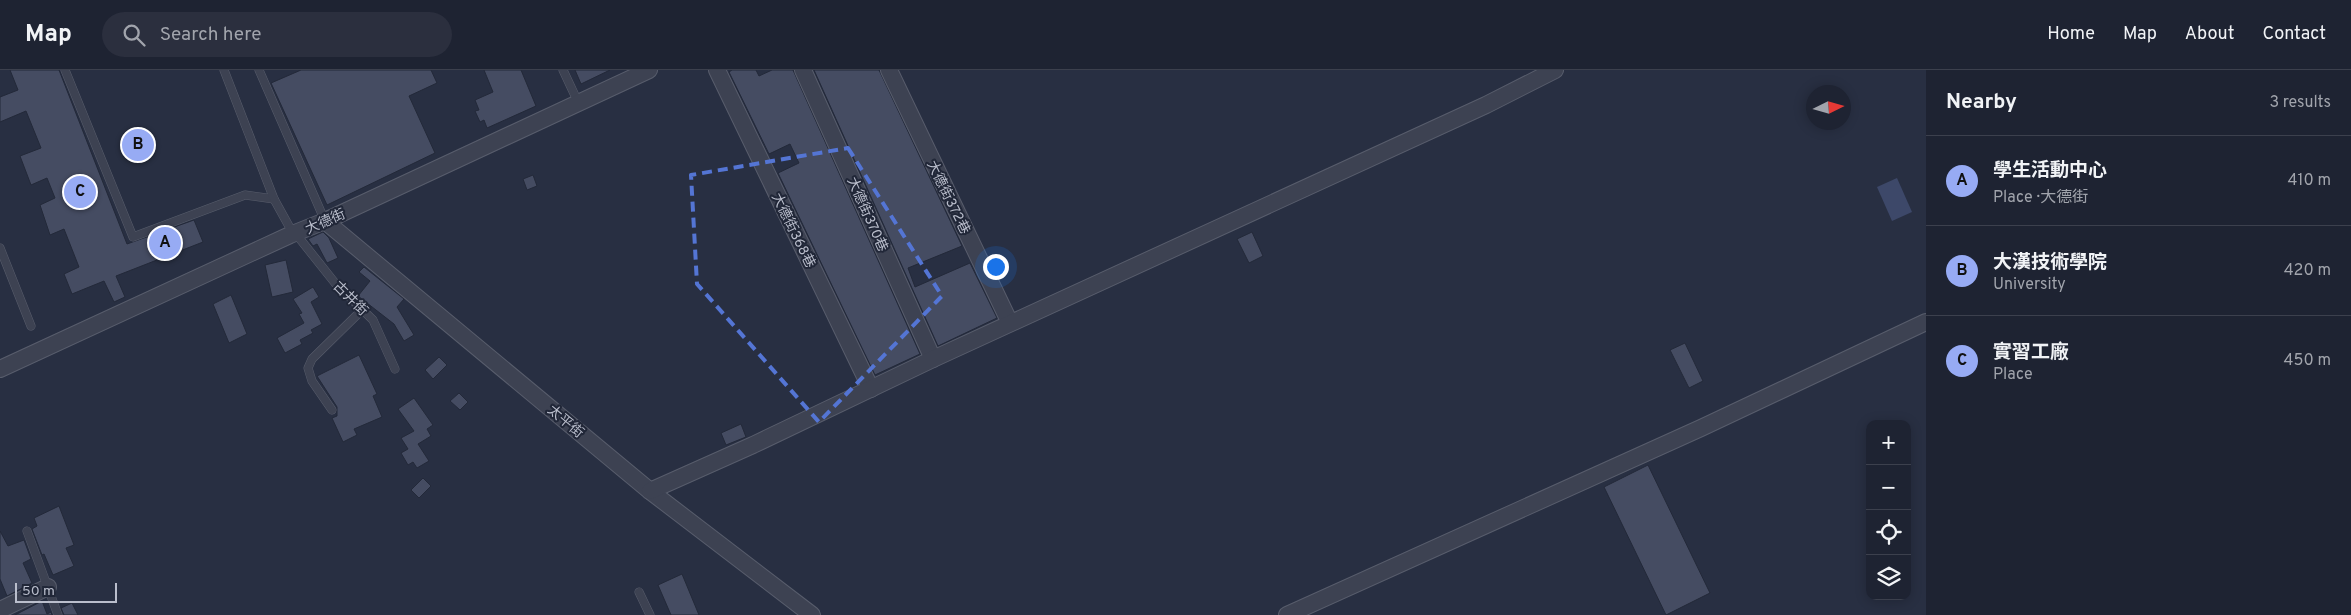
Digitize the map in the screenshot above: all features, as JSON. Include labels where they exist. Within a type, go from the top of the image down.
[{"type":"street","name":"大德街","points":[[0,369],[325,221],[649,70]]},
{"type":"street","name":"大德街368巷","points":[[717,70],[871,390]]},
{"type":"street","name":"大德街370巷","points":[[803,70],[933,359]]},
{"type":"street","name":"大德街372巷","points":[[889,70],[1010,323]]},
{"type":"street","points":[[650,491],[871,390],[1010,323],[1486,105],[1554,70]]},
{"type":"street","name":"太平街","points":[[325,221],[650,491],[812,615]]},
{"type":"street","points":[[1287,615],[1683,436],[1926,322]]},
{"type":"street","points":[[0,610],[48,587]]},
{"type":"lane","points":[[64,70],[133,237],[245,195],[274,199]]},
{"type":"lane","name":"古井街","points":[[224,70],[274,199],[293,234],[335,283],[373,320],[395,369]]},
{"type":"lane","points":[[259,70],[325,221]]},
{"type":"lane","points":[[563,70],[578,102]]},
{"type":"lane","points":[[0,248],[31,326]]},
{"type":"lane","points":[[332,410],[312,381],[308,368],[312,359],[363,310]]},
{"type":"lane","points":[[27,531],[58,615]]},
{"type":"lane","points":[[639,592],[650,615]]},
{"type":"highlighted area","points":[[848,148],[942,296],[819,422],[697,284],[691,175]]},
{"type":"water","points":[[1897,178],[1912,212],[1892,221],[1877,187]]},
{"type":"building","points":[[10,70],[59,70],[127,244],[194,220],[203,242],[116,276],[125,297],[114,302],[104,281],[72,294],[64,274],[79,267],[64,229],[50,235],[40,205],[55,198],[47,178],[31,185],[20,156],[41,148],[26,111],[0,122],[0,97],[18,90]]},
{"type":"building","points":[[301,70],[431,70],[437,83],[409,96],[435,153],[327,205],[271,83]]},
{"type":"building","points":[[484,70],[521,70],[536,106],[487,128],[484,120],[480,122],[475,111],[479,110],[475,100],[493,92]]},
{"type":"building","points":[[575,70],[610,70],[581,84]]},
{"type":"building","points":[[732,70],[756,70],[759,76],[772,70],[793,70],[920,354],[875,375],[778,173],[799,163],[790,144],[769,154],[729,72]]},
{"type":"building","points":[[814,70],[879,70],[962,246],[908,268],[915,287],[970,263],[997,318],[938,346]]},
{"type":"building","points":[[533,175],[537,186],[527,190],[523,179]]},
{"type":"building","points":[[323,232],[329,238],[338,258],[327,263],[317,244],[313,246],[308,239]]},
{"type":"building","points":[[1252,232],[1263,256],[1249,263],[1237,239]]},
{"type":"building","points":[[286,260],[293,292],[272,297],[265,265]]},
{"type":"building","points":[[364,267],[404,299],[397,307],[414,335],[404,341],[394,324],[358,296],[370,281],[359,272]]},
{"type":"building","points":[[313,287],[319,297],[311,302],[322,324],[311,330],[313,333],[300,340],[302,344],[285,353],[277,338],[304,323],[299,314],[302,313],[293,299]]},
{"type":"building","points":[[231,295],[247,334],[229,343],[213,304]]},
{"type":"building","points":[[1685,343],[1703,381],[1689,388],[1670,350]]},
{"type":"building","points":[[359,355],[377,394],[373,396],[382,417],[354,429],[357,435],[343,442],[332,418],[337,416],[337,407],[317,376]]},
{"type":"building","points":[[439,357],[447,365],[433,379],[425,370]]},
{"type":"building","points":[[459,393],[468,402],[460,410],[450,401]]},
{"type":"building","points":[[414,398],[433,425],[427,429],[431,436],[418,444],[429,461],[417,468],[413,462],[408,465],[401,453],[408,449],[401,438],[414,431],[398,409]]},
{"type":"building","points":[[741,424],[746,437],[726,445],[721,433]]},
{"type":"building","points":[[1648,465],[1710,593],[1666,615],[1604,487]]},
{"type":"building","points":[[423,478],[431,486],[419,498],[411,490]]},
{"type":"building","points":[[59,506],[74,545],[66,548],[74,566],[53,575],[44,554],[42,555],[32,529],[37,526],[34,518]]},
{"type":"building","points":[[0,531],[8,546],[24,540],[31,559],[23,563],[32,583],[7,596],[0,579]]},
{"type":"building","points":[[682,574],[699,615],[671,615],[658,585]]},
{"type":"building","points":[[42,601],[47,614],[51,612],[52,615],[15,615]]},
{"type":"building","points":[[72,603],[78,615],[64,615],[61,608]]},
{"type":"place","name":"大漢技術學院","points":[[138,145]]},
{"type":"place","name":"實習工廠","points":[[80,192]]},
{"type":"place","name":"學生活動中心","points":[[165,243]]}]
